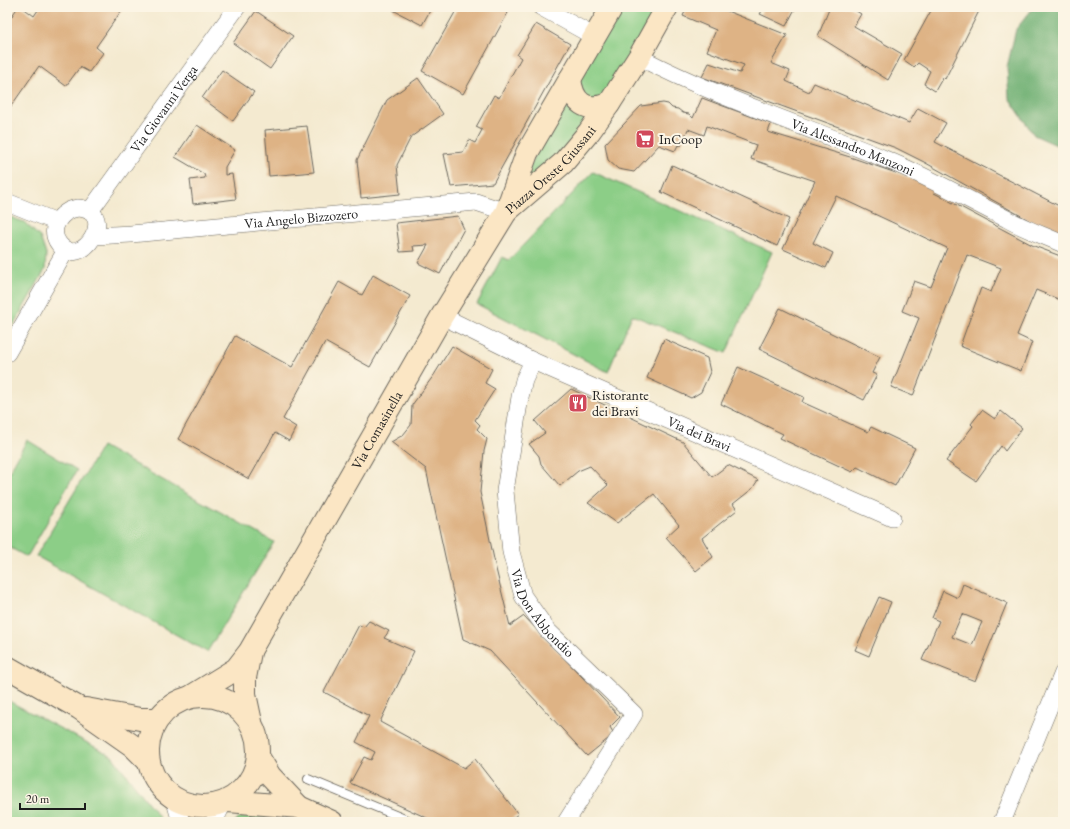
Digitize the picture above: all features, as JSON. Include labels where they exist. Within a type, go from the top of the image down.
[{"type":"street","name":"Via Giovanni Verga","points":[[90,211],[238,7]]},
{"type":"street","points":[[541,7],[595,37]]},
{"type":"street","name":"Piazza Oreste Giussani","points":[[506,212],[527,153],[612,7]]},
{"type":"street","name":"Piazza Oreste Giussani","points":[[506,212],[563,163],[589,132],[639,57],[667,7]]},
{"type":"street","name":"Via Alessandro Manzoni","points":[[639,57],[670,74],[705,89],[886,159],[1009,220],[1063,244]]},
{"type":"street","name":"Piazza Oreste Giussani","points":[[570,79],[573,95],[586,106],[595,108],[609,104]]},
{"type":"street","points":[[7,202],[57,222]]},
{"type":"street","name":"Via Angelo Bizzozero","points":[[94,236],[131,234],[476,202],[506,212]]},
{"type":"street","points":[[84,208],[90,211],[96,221],[97,226],[94,236],[90,242],[80,250],[73,252],[60,246],[55,235],[55,228],[61,216],[71,209],[84,208]]},
{"type":"street","name":"Via Comasinella","points":[[192,696],[236,669],[250,651],[442,316],[506,212]]},
{"type":"street","points":[[7,353],[66,250]]},
{"type":"street","name":"Via dei Bravi","points":[[442,316],[533,361],[892,518]]},
{"type":"street","name":"Via Don Abbondio","points":[[533,361],[524,380],[520,397],[505,490],[511,552],[523,596],[547,630],[634,714],[566,822]]},
{"type":"street","name":"Via Comasinella","points":[[250,651],[245,694],[251,722]]},
{"type":"street","points":[[7,667],[79,708],[133,746],[148,761]]},
{"type":"street","points":[[1002,822],[1063,673]]},
{"type":"street","points":[[221,809],[241,792],[252,779],[258,758],[258,740],[251,722],[243,712],[225,700],[204,695],[192,696],[173,705],[158,719],[151,732],[148,747],[148,761],[154,776],[162,788],[174,798],[194,806],[212,806],[221,809],[299,807]]},
{"type":"street","points":[[79,708],[140,720],[158,719]]},
{"type":"street","points":[[258,758],[270,776],[299,807],[332,822]]},
{"type":"street","points":[[174,798],[181,822]]},
{"type":"lane","points":[[308,779],[412,822]]},
{"type":"green space","points":[[612,7],[667,7],[609,104],[506,212]]},
{"type":"green space","points":[[1034,7],[1063,7],[1063,148],[1034,135],[1009,98],[1007,67],[1016,29]]},
{"type":"green space","points":[[593,172],[772,252],[726,353],[632,315],[608,372],[477,304],[502,257],[509,260]]},
{"type":"green space","points":[[7,216],[24,222],[40,237],[46,254],[45,270],[7,336]]},
{"type":"green space","points":[[27,440],[77,470],[27,557],[7,546],[7,476]]},
{"type":"green space","points":[[102,446],[274,542],[207,652],[36,556]]},
{"type":"green space","points":[[7,700],[112,756],[163,822],[7,822]]},
{"type":"green space","points":[[242,816],[266,818],[278,822],[235,822]]},
{"type":"building","points":[[18,7],[22,7],[34,16],[40,7],[124,7],[96,47],[103,53],[89,72],[80,67],[66,86],[39,66],[7,112],[7,23]]},
{"type":"building","points":[[394,7],[432,7],[422,25],[393,10]]},
{"type":"building","points":[[458,7],[506,7],[510,9],[463,94],[422,71]]},
{"type":"building","points":[[687,7],[717,7],[787,35],[771,63],[790,71],[786,81],[809,92],[814,83],[909,123],[918,108],[946,123],[935,142],[1063,208],[1063,237],[1052,233],[896,148],[702,77],[709,63],[740,73],[744,65],[707,51],[716,30],[683,16]]},
{"type":"building","points":[[754,7],[796,7],[786,26],[760,14],[762,11]]},
{"type":"building","points":[[830,7],[850,7],[861,14],[854,26],[902,54],[888,80],[818,36]]},
{"type":"building","points":[[933,7],[981,7],[945,79],[943,77],[935,91],[924,84],[930,71],[918,63],[914,67],[904,60]]},
{"type":"building","points":[[256,11],[293,36],[270,69],[233,43]]},
{"type":"building","points":[[536,24],[570,44],[493,183],[451,187],[444,154],[463,152],[469,140],[475,143],[482,130],[476,127],[494,95],[499,98],[521,58],[517,55]]},
{"type":"building","points":[[222,70],[254,92],[233,121],[202,98]]},
{"type":"building","points":[[418,78],[443,114],[411,137],[397,165],[400,194],[361,198],[357,160],[387,100]]},
{"type":"building","points":[[702,98],[771,124],[768,132],[850,157],[922,182],[936,189],[934,193],[1034,246],[1063,257],[1063,301],[1036,290],[1017,335],[1032,342],[1021,371],[960,346],[981,288],[991,292],[1001,268],[967,255],[913,396],[891,387],[919,318],[902,311],[914,281],[931,287],[947,248],[836,196],[813,243],[833,253],[826,268],[783,249],[815,181],[751,159],[756,145],[707,126],[704,135],[688,129],[681,146],[678,145],[675,151],[659,145],[634,172],[618,169],[608,160],[605,144],[641,106],[663,103],[668,104],[672,108],[689,114],[693,118]]},
{"type":"building","points":[[197,125],[235,150],[225,167],[225,175],[232,174],[236,199],[193,204],[190,180],[205,178],[204,174],[175,157]]},
{"type":"building","points":[[307,126],[314,172],[269,176],[265,130]]},
{"type":"building","points":[[672,165],[789,219],[777,246],[661,192]]},
{"type":"building","points":[[458,216],[464,229],[440,274],[418,263],[428,245],[413,246],[414,251],[400,252],[396,223]]},
{"type":"building","points":[[373,275],[410,296],[370,367],[325,342],[283,419],[296,427],[289,441],[275,433],[249,479],[178,439],[235,336],[292,367],[339,282],[362,295]]},
{"type":"building","points":[[780,308],[880,357],[872,373],[877,375],[864,400],[759,349]]},
{"type":"building","points":[[664,339],[707,358],[710,372],[701,392],[691,398],[647,378]]},
{"type":"building","points":[[452,346],[492,369],[485,383],[495,389],[475,420],[480,425],[477,429],[487,439],[484,451],[480,492],[496,569],[510,626],[524,616],[620,717],[610,727],[614,734],[587,756],[490,651],[463,639],[426,469],[391,442],[403,435],[411,425],[412,405],[434,375]]},
{"type":"building","points":[[738,367],[804,397],[802,402],[868,432],[871,427],[915,448],[895,486],[857,467],[852,472],[780,438],[783,434],[721,404]]},
{"type":"building","points":[[571,389],[683,442],[712,477],[728,465],[758,480],[752,489],[733,504],[737,510],[702,538],[713,557],[696,571],[666,537],[679,525],[654,494],[617,523],[588,503],[608,485],[590,466],[578,471],[560,486],[541,464],[539,456],[529,444],[545,433],[535,421]]},
{"type":"building","points":[[982,410],[995,419],[1001,411],[1022,428],[1005,451],[1001,446],[976,481],[946,461],[973,426],[971,424]]},
{"type":"building","points":[[963,584],[1007,603],[975,681],[922,660],[939,621],[932,618],[943,591],[958,598]],"holes":[[[962,614],[982,622],[972,645],[952,637]]]},
{"type":"building","points":[[879,597],[891,602],[869,656],[855,650]]},
{"type":"building","points":[[369,621],[389,631],[384,638],[414,651],[380,722],[464,768],[475,759],[518,814],[507,822],[436,822],[350,783],[364,757],[371,760],[375,752],[356,742],[369,716],[324,692],[359,625],[364,627]]},
{"type":"place","name":"InCoop","points":[[645,139]]},
{"type":"place","name":"Ristorante dei Bravi","points":[[578,403]]}]
